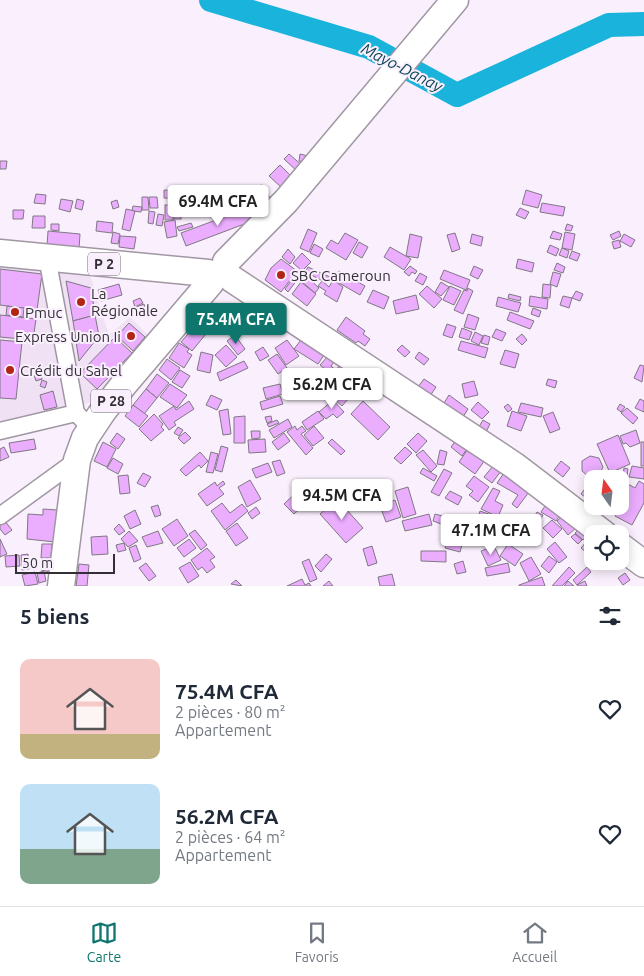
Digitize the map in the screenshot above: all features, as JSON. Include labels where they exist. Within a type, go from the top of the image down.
[{"type":"main road","name":"P 28","points":[[61,586],[77,460],[84,421],[125,383],[219,274],[286,201],[455,0]]},
{"type":"main road","name":"P 2","points":[[0,253],[219,274],[515,466],[592,525]]},
{"type":"main road","points":[[629,553],[644,564]]},
{"type":"street","points":[[0,431],[84,421],[47,257]]},
{"type":"street","points":[[0,516],[77,460]]},
{"type":"shaded area","points":[[0,263],[89,272],[109,335],[130,317],[152,339],[89,403],[0,426]]},
{"type":"building","points":[[289,154],[304,167],[299,173],[284,159]]},
{"type":"building","points":[[300,154],[312,157],[311,164],[299,161]]},
{"type":"building","points":[[0,161],[7,161],[6,169],[0,169]]},
{"type":"building","points":[[280,165],[293,178],[282,188],[269,176]]},
{"type":"building","points":[[262,185],[273,203],[257,212],[249,189]]},
{"type":"building","points":[[164,190],[181,191],[181,199],[164,198]]},
{"type":"building","points":[[526,190],[542,195],[538,208],[522,204]]},
{"type":"building","points":[[238,191],[239,199],[213,201],[213,193]]},
{"type":"building","points":[[182,192],[210,194],[210,205],[182,203]]},
{"type":"building","points":[[36,194],[46,195],[45,204],[34,203]]},
{"type":"building","points":[[142,197],[148,197],[149,210],[142,210]]},
{"type":"building","points":[[149,197],[157,197],[158,208],[150,208]]},
{"type":"building","points":[[61,199],[73,201],[70,212],[59,209]]},
{"type":"building","points":[[77,199],[84,201],[82,210],[75,208]]},
{"type":"building","points":[[174,199],[181,199],[181,219],[174,219]]},
{"type":"building","points":[[117,200],[119,207],[113,209],[111,202]]},
{"type":"building","points":[[249,200],[250,205],[242,207],[241,202]]},
{"type":"building","points":[[234,201],[235,210],[216,212],[215,203]]},
{"type":"building","points":[[542,203],[565,207],[563,216],[540,212]]},
{"type":"building","points":[[165,205],[173,205],[173,220],[165,220]]},
{"type":"building","points":[[133,206],[142,207],[141,212],[132,211]]},
{"type":"building","points":[[251,207],[255,220],[186,246],[181,233]]},
{"type":"building","points":[[520,208],[529,212],[525,219],[516,215]]},
{"type":"building","points":[[126,209],[135,211],[130,231],[122,229]]},
{"type":"building","points":[[13,210],[24,210],[23,219],[13,219]]},
{"type":"building","points":[[149,211],[155,212],[153,224],[148,223]]},
{"type":"building","points":[[158,214],[164,215],[162,226],[156,225]]},
{"type":"building","points":[[33,216],[45,216],[45,228],[32,228]]},
{"type":"building","points":[[175,220],[177,236],[167,238],[164,222]]},
{"type":"building","points":[[97,221],[113,223],[112,233],[96,231]]},
{"type":"building","points":[[191,223],[193,227],[179,231],[177,227]]},
{"type":"building","points":[[51,224],[59,224],[59,231],[51,230]]},
{"type":"building","points":[[567,224],[573,226],[571,231],[565,230]]},
{"type":"building","points":[[308,229],[317,233],[309,252],[300,248]]},
{"type":"building","points":[[48,231],[80,234],[79,249],[47,246]]},
{"type":"building","points":[[553,231],[562,234],[560,240],[550,238]]},
{"type":"building","points":[[619,231],[621,236],[613,240],[610,235]]},
{"type":"building","points":[[113,232],[120,234],[118,244],[111,243]]},
{"type":"building","points":[[565,232],[575,234],[572,250],[562,248]]},
{"type":"building","points":[[345,233],[358,240],[346,260],[326,248],[331,240],[338,244]]},
{"type":"building","points":[[455,233],[460,249],[452,252],[447,235]]},
{"type":"building","points":[[410,234],[422,237],[418,258],[406,256]]},
{"type":"building","points":[[472,234],[483,237],[481,246],[470,243]]},
{"type":"building","points":[[624,234],[635,240],[631,247],[620,241]]},
{"type":"building","points":[[120,236],[136,237],[134,249],[119,247]]},
{"type":"building","points":[[619,240],[621,247],[614,249],[612,242]]},
{"type":"building","points":[[359,242],[368,247],[362,258],[353,253]]},
{"type":"building","points":[[314,244],[323,249],[319,257],[310,253]]},
{"type":"building","points":[[550,245],[559,249],[556,256],[547,252]]},
{"type":"building","points":[[390,247],[411,259],[404,270],[384,257]]},
{"type":"building","points":[[562,248],[569,251],[567,258],[559,255]]},
{"type":"building","points":[[288,249],[295,257],[290,264],[282,257]]},
{"type":"building","points":[[572,251],[580,254],[577,261],[569,258]]},
{"type":"building","points":[[302,253],[311,262],[302,271],[293,263]]},
{"type":"building","name":"SBC Cameroun","points":[[281,259],[297,271],[281,292],[265,280],[271,268]]},
{"type":"building","points":[[518,259],[534,263],[532,272],[516,268]]},
{"type":"building","points":[[557,263],[565,267],[563,273],[554,270]]},
{"type":"building","points":[[410,266],[417,271],[415,274],[412,272],[409,276],[404,272]]},
{"type":"building","points":[[474,266],[483,270],[478,279],[470,275]]},
{"type":"building","points":[[308,267],[330,277],[327,283],[305,272]]},
{"type":"building","points":[[0,269],[42,274],[37,310],[0,305]]},
{"type":"building","points":[[444,270],[470,280],[466,290],[440,279]]},
{"type":"building","points":[[339,271],[365,286],[360,295],[334,280]]},
{"type":"building","points":[[553,272],[561,274],[557,287],[550,284]]},
{"type":"building","points":[[420,273],[427,277],[423,285],[415,281]]},
{"type":"building","points":[[306,276],[319,288],[315,293],[301,281]]},
{"type":"building","points":[[294,277],[297,280],[288,292],[285,289]]},
{"type":"building","points":[[333,280],[343,287],[337,302],[324,294],[326,291],[318,286],[322,281],[329,287]]},
{"type":"building","name":"La Régionale","points":[[66,281],[91,288],[95,315],[73,321]]},
{"type":"building","points":[[301,282],[316,294],[307,306],[292,294]]},
{"type":"building","points":[[441,282],[449,287],[441,296],[435,292]]},
{"type":"building","points":[[119,284],[122,295],[101,301],[98,290]]},
{"type":"building","points":[[543,284],[551,285],[550,298],[542,297]]},
{"type":"building","points":[[427,286],[442,299],[434,308],[419,294]]},
{"type":"building","points":[[450,286],[461,291],[454,305],[443,300]]},
{"type":"building","points":[[468,288],[473,291],[463,314],[454,310],[464,290],[467,291]]},
{"type":"building","points":[[373,290],[389,297],[384,309],[367,302]]},
{"type":"building","points":[[576,291],[583,294],[580,301],[572,298]]},
{"type":"building","points":[[509,294],[521,297],[520,301],[508,298]]},
{"type":"building","points":[[416,295],[419,309],[396,314],[393,301]]},
{"type":"building","points":[[530,296],[548,299],[547,309],[529,306]]},
{"type":"building","points":[[563,296],[572,298],[569,308],[560,305]]},
{"type":"building","points":[[498,297],[521,303],[518,312],[496,306]]},
{"type":"building","points":[[140,298],[143,303],[135,307],[133,301]]},
{"type":"building","points":[[144,304],[146,311],[139,314],[136,307]]},
{"type":"building","name":"Pmuc","points":[[7,306],[24,308],[23,317],[6,315]]},
{"type":"building","points":[[231,306],[243,309],[235,321],[229,311]]},
{"type":"building","points":[[533,308],[541,311],[539,317],[531,314]]},
{"type":"building","points":[[217,309],[229,311],[235,321],[225,334],[216,327],[214,331],[203,321]]},
{"type":"building","points":[[510,312],[534,321],[530,329],[507,320]]},
{"type":"building","points":[[468,314],[479,318],[475,330],[464,327]]},
{"type":"building","points":[[0,315],[36,319],[33,340],[0,337]]},
{"type":"building","points":[[95,315],[99,336],[79,361],[73,321]]},
{"type":"building","points":[[346,317],[365,331],[363,334],[370,339],[365,346],[358,341],[356,343],[337,330]]},
{"type":"building","points":[[199,321],[210,329],[192,351],[181,342]]},
{"type":"building","name":"Express Union Ii","points":[[129,323],[145,337],[133,351],[117,336]]},
{"type":"building","points":[[447,324],[456,327],[452,338],[443,335]]},
{"type":"building","points":[[462,328],[472,332],[469,340],[459,337]]},
{"type":"building","points":[[496,329],[506,333],[502,341],[492,337]]},
{"type":"building","points":[[475,332],[483,336],[479,345],[471,341]]},
{"type":"building","points":[[522,334],[527,340],[522,345],[516,339]]},
{"type":"building","points":[[235,335],[245,349],[238,355],[227,341]]},
{"type":"building","points":[[484,335],[490,337],[488,345],[481,343]]},
{"type":"building","points":[[115,337],[132,353],[97,389],[80,373]]},
{"type":"building","name":"Crédit du Sahel","points":[[0,340],[22,342],[16,399],[0,398]]},
{"type":"building","points":[[287,340],[299,356],[286,365],[275,348]]},
{"type":"building","points":[[301,340],[324,355],[318,364],[294,349]]},
{"type":"building","points":[[461,341],[488,348],[485,358],[458,350]]},
{"type":"building","points":[[179,343],[189,349],[187,352],[192,355],[184,368],[169,358]]},
{"type":"building","points":[[226,345],[237,357],[226,367],[215,355]]},
{"type":"building","points":[[402,345],[410,352],[405,357],[397,350]]},
{"type":"building","points":[[263,347],[269,356],[260,361],[255,352]]},
{"type":"building","points":[[505,350],[519,354],[515,368],[500,364]]},
{"type":"building","points":[[201,352],[213,355],[210,373],[197,370]]},
{"type":"building","points":[[419,352],[429,359],[424,365],[415,358]]},
{"type":"building","points":[[277,354],[287,368],[278,374],[268,360]]},
{"type":"building","points":[[328,356],[334,362],[331,366],[339,373],[335,377],[320,365]]},
{"type":"building","points":[[167,359],[180,368],[171,380],[159,370]]},
{"type":"building","points":[[244,361],[248,368],[220,381],[217,373]]},
{"type":"building","points":[[341,363],[350,369],[346,375],[337,369]]},
{"type":"building","points":[[640,365],[644,366],[642,382],[634,378]]},
{"type":"building","points":[[180,370],[190,376],[182,388],[172,382]]},
{"type":"building","points":[[324,370],[337,382],[324,394],[312,382]]},
{"type":"building","points":[[40,373],[42,379],[36,381],[34,375]]},
{"type":"building","points":[[157,374],[169,383],[157,398],[146,389]]},
{"type":"building","points":[[424,379],[436,387],[430,396],[418,387]]},
{"type":"building","points":[[548,379],[557,381],[555,388],[546,385]]},
{"type":"building","points":[[42,380],[47,382],[45,388],[40,386]]},
{"type":"building","points":[[474,381],[478,395],[465,398],[462,384]]},
{"type":"building","points":[[345,383],[355,391],[342,406],[332,397]]},
{"type":"building","points":[[170,384],[187,395],[177,408],[160,397]]},
{"type":"building","points":[[280,384],[283,394],[266,399],[263,388]]},
{"type":"building","points":[[146,389],[157,398],[144,414],[133,405]]},
{"type":"building","points":[[53,391],[57,407],[44,410],[40,395]]},
{"type":"building","points":[[211,395],[222,400],[217,410],[206,405]]},
{"type":"building","points":[[449,395],[468,409],[463,417],[444,403]]},
{"type":"building","points":[[280,396],[283,404],[262,410],[260,402]]},
{"type":"building","points":[[640,399],[644,401],[644,412],[635,408]]},
{"type":"building","points":[[333,400],[344,412],[337,418],[333,414],[326,419],[319,412]]},
{"type":"building","points":[[189,401],[194,409],[174,422],[176,425],[169,430],[159,416],[174,406],[176,410]]},
{"type":"building","points":[[363,401],[390,427],[378,440],[351,414]]},
{"type":"building","points":[[478,402],[489,412],[482,419],[471,410]]},
{"type":"building","points":[[521,403],[543,408],[541,417],[518,412]]},
{"type":"building","points":[[508,404],[512,409],[508,412],[504,407]]},
{"type":"building","points":[[620,404],[625,407],[621,412],[617,409]]},
{"type":"building","points":[[133,405],[148,416],[139,427],[125,416]]},
{"type":"building","points":[[627,408],[638,418],[633,424],[621,413]]},
{"type":"building","points":[[228,409],[231,434],[223,435],[219,411]]},
{"type":"building","points":[[318,411],[324,419],[307,430],[302,422]]},
{"type":"building","points":[[512,411],[527,416],[521,431],[507,426]]},
{"type":"building","points":[[553,412],[560,429],[550,433],[543,416]]},
{"type":"building","points":[[154,414],[163,424],[161,427],[164,430],[151,441],[139,429]]},
{"type":"building","points":[[245,416],[245,443],[234,443],[234,417]]},
{"type":"building","points":[[271,416],[272,421],[267,423],[265,417]]},
{"type":"building","points":[[288,419],[292,427],[274,438],[269,430]]},
{"type":"building","points":[[277,420],[279,423],[269,427],[267,424]]},
{"type":"building","points":[[483,420],[490,424],[485,434],[477,430]]},
{"type":"building","points":[[295,426],[297,430],[302,426],[306,431],[301,434],[313,448],[306,455],[287,432]]},
{"type":"building","points":[[314,426],[324,438],[313,446],[304,435]]},
{"type":"building","points":[[178,427],[183,430],[179,436],[174,433]]},
{"type":"building","points":[[636,430],[640,443],[630,447],[626,443],[623,444],[620,436]]},
{"type":"building","points":[[251,431],[260,431],[260,438],[252,439]]},
{"type":"building","points":[[185,432],[191,438],[184,444],[178,438]]},
{"type":"building","points":[[117,433],[125,439],[118,449],[110,443]]},
{"type":"building","points":[[284,433],[290,441],[278,450],[272,442]]},
{"type":"building","points":[[418,433],[427,441],[416,453],[407,444]]},
{"type":"building","points":[[618,435],[630,464],[617,470],[609,470],[597,444]]},
{"type":"building","points":[[34,439],[36,449],[11,453],[9,443]]},
{"type":"building","points":[[265,439],[266,452],[249,453],[248,440]]},
{"type":"building","points":[[332,439],[345,451],[341,455],[328,443]]},
{"type":"building","points":[[456,440],[467,449],[462,456],[451,447]]},
{"type":"building","points":[[103,442],[116,449],[107,467],[94,461]]},
{"type":"building","points":[[641,442],[644,442],[644,466],[641,466]]},
{"type":"building","points":[[221,446],[228,448],[222,472],[215,470]]},
{"type":"building","points":[[4,447],[9,457],[0,461],[0,449]]},
{"type":"building","points":[[405,447],[412,453],[401,464],[394,458]]},
{"type":"building","points":[[468,449],[485,460],[475,474],[459,462]]},
{"type":"building","points":[[423,450],[437,466],[431,472],[416,455]]},
{"type":"building","points":[[440,450],[447,452],[444,465],[437,464]]},
{"type":"building","points":[[200,452],[208,461],[201,468],[199,465],[186,476],[180,470]]},
{"type":"building","points":[[211,452],[218,454],[213,473],[206,472]]},
{"type":"building","points":[[590,456],[599,458],[603,467],[602,470],[584,470],[584,473],[582,471],[582,461]]},
{"type":"building","points":[[113,458],[123,464],[118,474],[107,468]]},
{"type":"building","points":[[280,460],[285,473],[277,476],[272,462]]},
{"type":"building","points":[[561,461],[570,468],[563,477],[554,470]]},
{"type":"building","points":[[268,463],[272,472],[256,478],[252,469]]},
{"type":"building","points":[[493,466],[501,471],[492,483],[484,477]]},
{"type":"building","points":[[632,466],[644,468],[644,479],[629,477]]},
{"type":"building","points":[[423,468],[437,476],[434,481],[420,473]]},
{"type":"building","points":[[444,469],[452,473],[439,496],[431,492]]},
{"type":"building","points":[[143,473],[151,477],[145,487],[137,483]]},
{"type":"building","points":[[504,473],[529,492],[517,508],[512,504],[518,495],[497,483]]},
{"type":"building","points":[[128,475],[130,493],[120,494],[118,476]]},
{"type":"building","points":[[474,476],[489,487],[478,502],[469,495],[473,491],[466,486]]},
{"type":"building","points":[[250,480],[261,499],[247,507],[238,487]]},
{"type":"building","points":[[223,481],[225,484],[219,488],[224,494],[207,506],[198,494],[215,482],[217,486]]},
{"type":"building","points":[[639,481],[644,484],[644,503],[632,525],[615,516],[629,515],[629,485],[635,488]]},
{"type":"building","points":[[408,487],[416,514],[403,518],[395,491]]},
{"type":"building","points":[[301,488],[311,499],[294,514],[284,504]]},
{"type":"building","points":[[493,488],[500,491],[495,501],[503,505],[498,517],[481,509]]},
{"type":"building","points":[[450,491],[462,497],[458,505],[445,498]]},
{"type":"building","points":[[337,499],[363,528],[346,543],[320,514]]},
{"type":"building","points":[[395,500],[401,517],[386,522],[380,506]]},
{"type":"building","points":[[222,503],[230,513],[242,504],[248,511],[225,530],[211,511]]},
{"type":"building","points":[[547,503],[562,512],[556,521],[541,512]]},
{"type":"building","points":[[158,505],[161,515],[155,517],[151,507]]},
{"type":"building","points":[[256,507],[260,513],[252,519],[248,513]]},
{"type":"building","points":[[43,509],[57,510],[55,542],[27,539],[28,514],[43,515]]},
{"type":"building","points":[[135,510],[141,524],[130,529],[124,516]]},
{"type":"building","points":[[480,511],[494,516],[487,536],[473,531]]},
{"type":"building","points":[[537,512],[543,515],[536,528],[530,524]]},
{"type":"building","points":[[429,514],[432,525],[405,531],[402,521]]},
{"type":"building","points":[[435,514],[446,517],[444,525],[433,521]]},
{"type":"building","points":[[565,514],[576,528],[568,535],[557,521]]},
{"type":"building","points":[[177,519],[188,536],[174,546],[162,529]]},
{"type":"building","points":[[500,519],[510,523],[503,542],[493,538],[495,534],[490,533],[495,521],[499,523]]},
{"type":"building","points":[[513,519],[523,524],[520,530],[510,526]]},
{"type":"building","points":[[4,520],[12,530],[5,535],[0,529],[0,524]]},
{"type":"building","points":[[552,520],[562,529],[553,538],[543,528]]},
{"type":"building","points":[[237,523],[248,538],[236,546],[226,531]]},
{"type":"building","points":[[119,524],[125,531],[119,535],[114,529]]},
{"type":"building","points":[[451,526],[466,530],[460,552],[445,548]]},
{"type":"building","points":[[581,527],[584,530],[584,539],[583,540],[575,533]]},
{"type":"building","points":[[195,530],[207,545],[201,550],[189,534]]},
{"type":"building","points":[[129,531],[138,541],[128,547],[121,539]]},
{"type":"building","points":[[158,531],[163,543],[147,547],[142,537]]},
{"type":"building","points":[[575,534],[582,540],[578,544],[571,537]]},
{"type":"building","points":[[107,536],[108,554],[92,555],[91,537]]},
{"type":"building","points":[[0,539],[7,554],[0,557]]},
{"type":"building","points":[[189,539],[196,548],[184,557],[177,548]]},
{"type":"building","points":[[555,542],[567,557],[559,563],[547,549]]},
{"type":"building","points":[[124,543],[126,550],[118,552],[116,545]]},
{"type":"building","points":[[42,544],[52,544],[51,558],[41,558]]},
{"type":"building","points":[[508,544],[523,554],[515,566],[500,556]]},
{"type":"building","points":[[136,545],[141,559],[134,562],[129,548]]},
{"type":"building","points":[[372,546],[377,563],[368,566],[363,549]]},
{"type":"building","points":[[494,546],[501,560],[488,566],[481,551]]},
{"type":"building","points":[[207,548],[215,557],[210,560],[215,567],[207,573],[202,567],[198,570],[191,560]]},
{"type":"building","points":[[421,551],[446,551],[446,562],[421,561]]},
{"type":"building","points":[[28,554],[29,569],[22,570],[21,555]]},
{"type":"building","points":[[326,554],[332,559],[321,572],[315,566]]},
{"type":"building","points":[[19,555],[20,566],[6,567],[5,556]]},
{"type":"building","points":[[549,556],[557,562],[549,573],[541,566]]},
{"type":"building","points":[[531,557],[541,574],[529,581],[520,563]]},
{"type":"building","points":[[309,559],[317,579],[310,582],[302,562]]},
{"type":"building","points":[[463,561],[466,572],[457,574],[454,564]]},
{"type":"building","points":[[190,562],[199,576],[188,583],[179,568]]},
{"type":"building","points":[[146,563],[156,576],[149,581],[139,568]]},
{"type":"building","points":[[508,563],[510,572],[487,576],[485,568]]},
{"type":"building","points":[[79,564],[89,565],[87,586],[76,586]]},
{"type":"building","points":[[42,565],[51,566],[50,572],[41,570]]},
{"type":"building","points":[[569,567],[575,573],[562,586],[552,586]]},
{"type":"building","points":[[584,570],[591,572],[577,585],[573,580]]},
{"type":"building","points":[[44,571],[46,581],[39,583],[37,573]]},
{"type":"building","points":[[35,572],[38,584],[25,586],[22,575]]},
{"type":"building","points":[[625,573],[630,580],[623,585],[618,578]]},
{"type":"building","points":[[392,574],[395,586],[380,586],[378,577]]},
{"type":"building","points":[[542,577],[545,586],[519,586],[519,585]]},
{"type":"building","points":[[302,579],[305,585],[309,583],[311,586],[287,586]]},
{"type":"building","points":[[236,580],[242,586],[231,584]]},
{"type":"building","points":[[329,581],[333,586],[323,586]]},
{"type":"building","points":[[568,581],[574,586],[564,586]]},
{"type":"building","points":[[585,581],[587,586],[577,585]]},
{"type":"waterway","name":"Mayo-Danay","points":[[211,0],[369,47],[457,95],[609,25],[644,24]]},
{"type":"place","name":"SBC Cameroun","points":[[281,275]]},
{"type":"place","name":"La Régionale","points":[[81,302]]},
{"type":"place","name":"Pmuc","points":[[15,312]]},
{"type":"place","name":"Express Union Ii","points":[[131,336]]},
{"type":"place","name":"Crédit du Sahel","points":[[10,370]]}]
